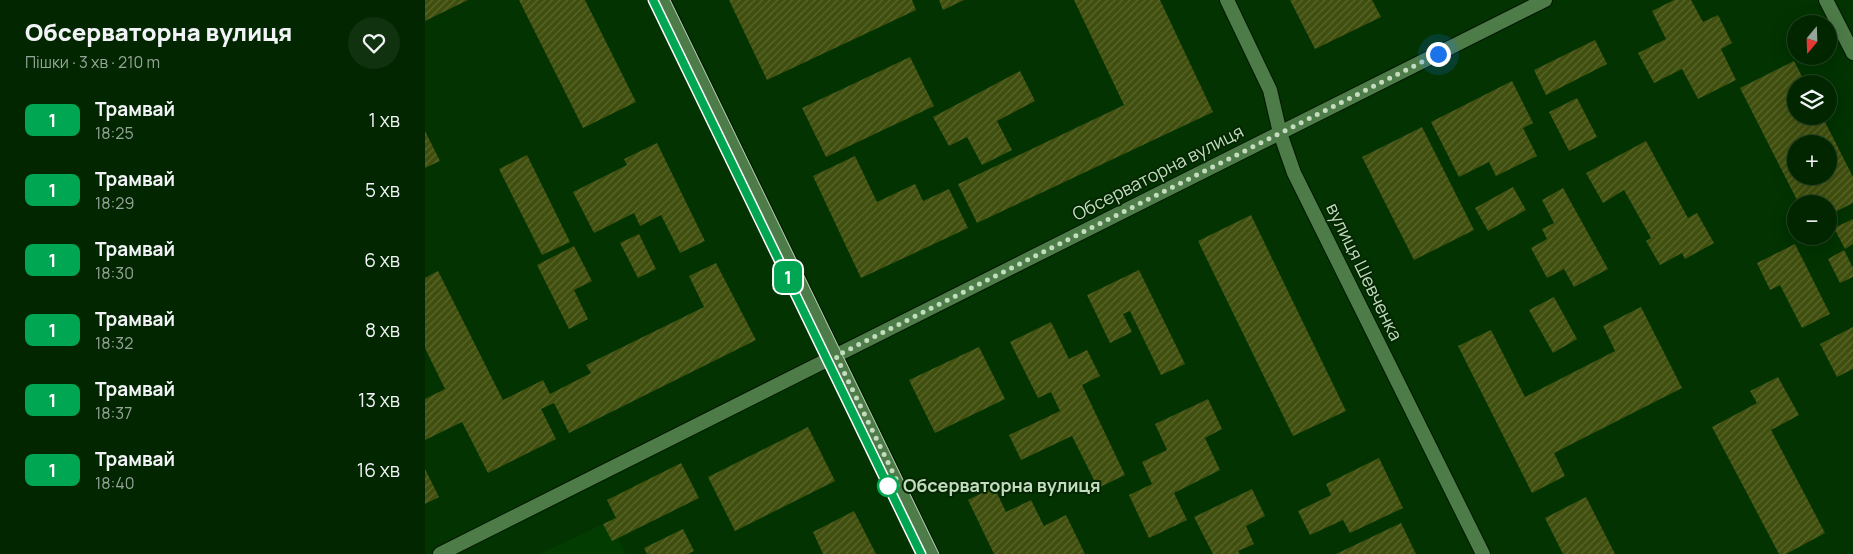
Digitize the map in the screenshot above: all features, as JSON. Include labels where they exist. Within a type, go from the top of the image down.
[{"type":"street","points":[[663,0],[932,554]]},
{"type":"street","name":"вулиця Шевченка","points":[[1227,0],[1270,90],[1279,134],[1294,173],[1483,554]]},
{"type":"street","name":"Обсерваторна вулиця","points":[[440,554],[1545,0]]},
{"type":"street","points":[[1826,0],[1853,53]]},
{"type":"shaded area","points":[[616,518],[625,535],[618,539],[626,554],[539,554]]},
{"type":"building","points":[[425,0],[468,0],[425,21]]},
{"type":"building","points":[[519,0],[585,0],[636,102],[583,128]]},
{"type":"building","points":[[729,0],[912,0],[916,10],[767,80]]},
{"type":"building","points":[[939,0],[964,0],[943,10]]},
{"type":"building","points":[[1074,0],[1160,0],[1213,112],[977,223],[958,184],[1124,105]]},
{"type":"building","points":[[1290,0],[1372,0],[1381,17],[1315,49]]},
{"type":"building","points":[[1674,0],[1691,0],[1703,22],[1718,15],[1732,43],[1721,49],[1736,80],[1698,99],[1682,69],[1654,83],[1638,53],[1666,39],[1652,11]]},
{"type":"building","points":[[1595,40],[1607,64],[1546,95],[1534,70]]},
{"type":"building","points":[[910,57],[934,106],[826,157],[802,108]]},
{"type":"building","points":[[1787,64],[1796,65],[1801,75],[1787,75],[1787,125],[1827,125],[1832,135],[1787,135],[1787,180],[1740,88]]},
{"type":"building","points":[[1020,71],[1035,101],[997,121],[1012,150],[982,165],[967,137],[949,146],[933,117]]},
{"type":"building","points":[[1512,81],[1533,123],[1523,128],[1537,156],[1496,176],[1489,162],[1459,177],[1431,122]]},
{"type":"building","points":[[1577,98],[1597,137],[1569,151],[1549,112]]},
{"type":"building","points":[[1422,127],[1474,230],[1414,260],[1362,157]]},
{"type":"building","points":[[425,131],[440,161],[425,168]]},
{"type":"building","points":[[1646,141],[1688,218],[1697,213],[1714,243],[1685,259],[1682,253],[1660,265],[1646,241],[1651,238],[1624,190],[1603,203],[1586,173]]},
{"type":"building","points":[[657,143],[705,241],[680,253],[661,215],[640,226],[634,213],[594,233],[573,192],[627,165],[624,159]]},
{"type":"building","points":[[1837,146],[1853,177],[1853,203],[1837,211],[1837,195],[1794,195],[1789,185],[1837,185]]},
{"type":"building","points":[[527,155],[570,242],[542,255],[499,169]]},
{"type":"building","points":[[855,156],[877,202],[915,184],[923,201],[949,189],[968,228],[861,278],[813,176]]},
{"type":"building","points":[[1513,187],[1526,210],[1488,231],[1475,208]]},
{"type":"building","points":[[1563,188],[1608,269],[1574,287],[1564,269],[1547,278],[1531,248],[1547,239],[1542,229],[1554,223],[1542,200]]},
{"type":"building","points":[[1251,215],[1346,411],[1293,436],[1198,241]]},
{"type":"building","points":[[1853,219],[1853,244],[1845,249],[1837,234],[1837,227]]},
{"type":"building","points":[[639,234],[656,269],[638,278],[620,243]]},
{"type":"building","points":[[1796,245],[1830,314],[1802,328],[1780,285],[1770,290],[1757,263]]},
{"type":"building","points":[[574,246],[592,281],[574,290],[588,319],[569,329],[537,265]]},
{"type":"building","points":[[1844,250],[1853,268],[1853,277],[1840,283],[1828,259]]},
{"type":"building","points":[[716,263],[756,340],[569,433],[554,403],[541,409],[556,439],[488,473],[462,422],[425,440],[425,399],[445,389],[425,348],[425,278],[438,271],[503,400],[543,380],[550,394],[591,373],[586,365],[704,307],[689,276]]},
{"type":"building","points":[[1139,270],[1185,364],[1161,375],[1130,311],[1123,314],[1132,332],[1110,343],[1087,295]]},
{"type":"building","points":[[1554,297],[1577,339],[1553,353],[1529,310]]},
{"type":"building","points":[[1641,307],[1682,388],[1554,453],[1565,476],[1532,493],[1458,346],[1491,330],[1525,397],[1615,351],[1603,326]]},
{"type":"building","points":[[1051,322],[1069,359],[1087,350],[1100,376],[1082,385],[1125,475],[1098,488],[1072,436],[1021,460],[1009,435],[1060,411],[1051,392],[1038,398],[1010,342]]},
{"type":"building","points":[[1853,327],[1853,369],[1837,377],[1820,344]]},
{"type":"building","points":[[979,347],[1005,399],[935,433],[909,380]]},
{"type":"building","points":[[1778,377],[1799,415],[1771,430],[1825,533],[1786,554],[1779,554],[1712,427],[1757,403],[1750,391]]},
{"type":"building","points":[[1208,399],[1222,429],[1205,438],[1220,470],[1174,493],[1187,520],[1149,538],[1129,495],[1152,484],[1142,462],[1167,450],[1155,424]]},
{"type":"building","points":[[808,427],[835,481],[735,531],[708,477]]},
{"type":"building","points":[[1379,458],[1403,508],[1350,533],[1343,520],[1310,535],[1298,511],[1331,495],[1326,484]]},
{"type":"building","points":[[681,463],[699,498],[612,541],[603,524],[616,518],[607,500]]},
{"type":"building","points":[[425,469],[439,497],[425,504]]},
{"type":"building","points":[[994,487],[1006,512],[1031,500],[1044,526],[1066,515],[1085,554],[994,554],[968,500]]},
{"type":"building","points":[[1252,489],[1265,516],[1246,526],[1254,544],[1238,551],[1240,554],[1213,554],[1194,517]]},
{"type":"building","points":[[1586,497],[1615,554],[1563,554],[1545,518]]},
{"type":"building","points":[[854,511],[876,554],[823,554],[813,532]]},
{"type":"building","points":[[1401,523],[1416,554],[1336,554]]},
{"type":"building","points":[[683,529],[694,551],[688,554],[647,554],[644,548]]},
{"type":"tram line","points":[[653,0],[921,554]]},
{"type":"tram line","name":"1","points":[[653,0],[921,554]]},
{"type":"tram line","points":[[670,0],[939,554]]},
{"type":"place","name":"Обсерваторна вулиця","points":[[888,486]]},
{"type":"route","points":[[888,486],[899,485],[836,356],[1438,54]]}]
